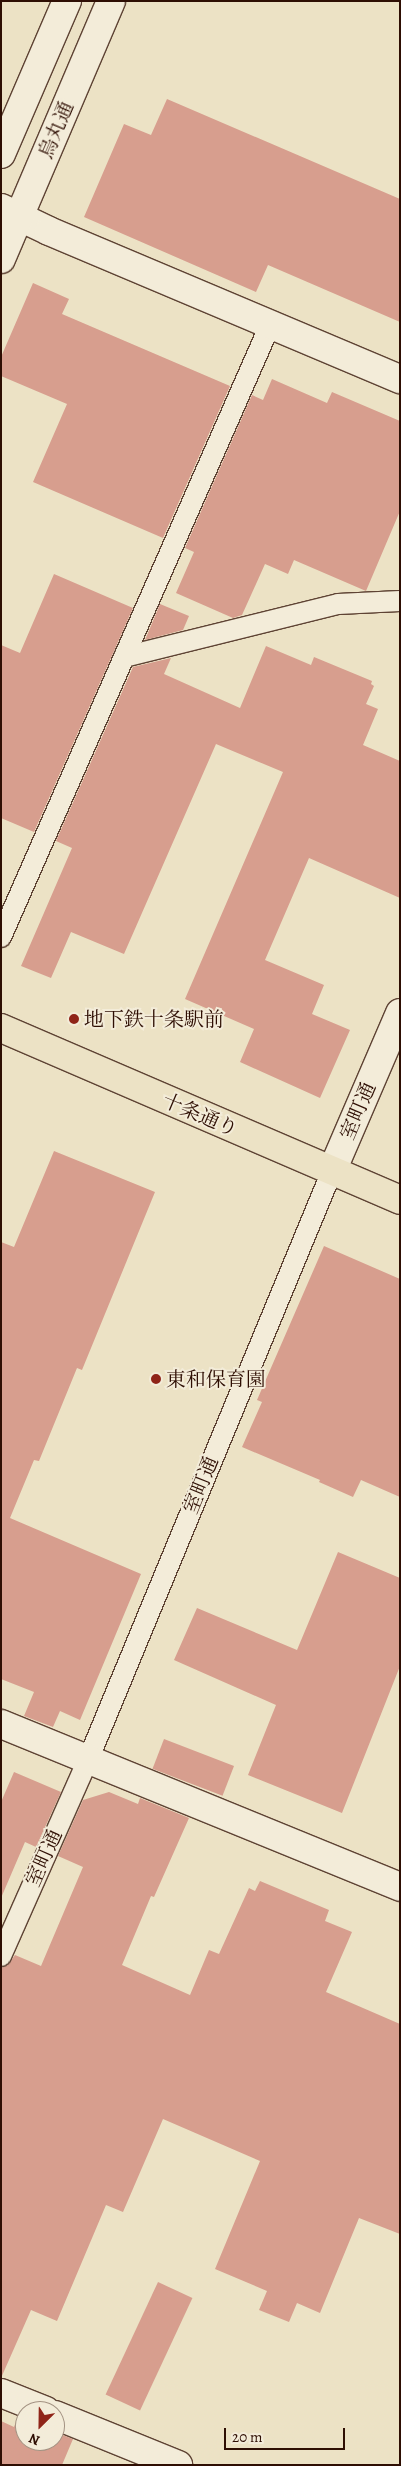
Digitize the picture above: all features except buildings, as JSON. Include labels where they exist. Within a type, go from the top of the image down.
[{"type":"main road","name":"十条通り","points":[[1,1028],[400,1200]]},
{"type":"street","name":"烏丸通","points":[[1,154],[67,1]]},
{"type":"street","name":"烏丸通","points":[[1,259],[10,212],[111,1]]},
{"type":"street","points":[[10,212],[270,325],[400,379]]},
{"type":"street","name":"室町通","points":[[332,1171],[400,1013]]},
{"type":"street","points":[[1,1724],[400,1887]]},
{"type":"street","points":[[1,2393],[21,2401]]},
{"type":"street","points":[[65,2419],[178,2465]]},
{"type":"lane","points":[[1,937],[270,325]]},
{"type":"lane","points":[[124,657],[338,604],[400,601]]},
{"type":"lane","name":"室町通","points":[[1,1956],[88,1760],[332,1171]]},
{"type":"place","name":"地下鉄十条駅前","points":[[74,1019]]},
{"type":"place","name":"東和保育園","points":[[156,1379]]}]
